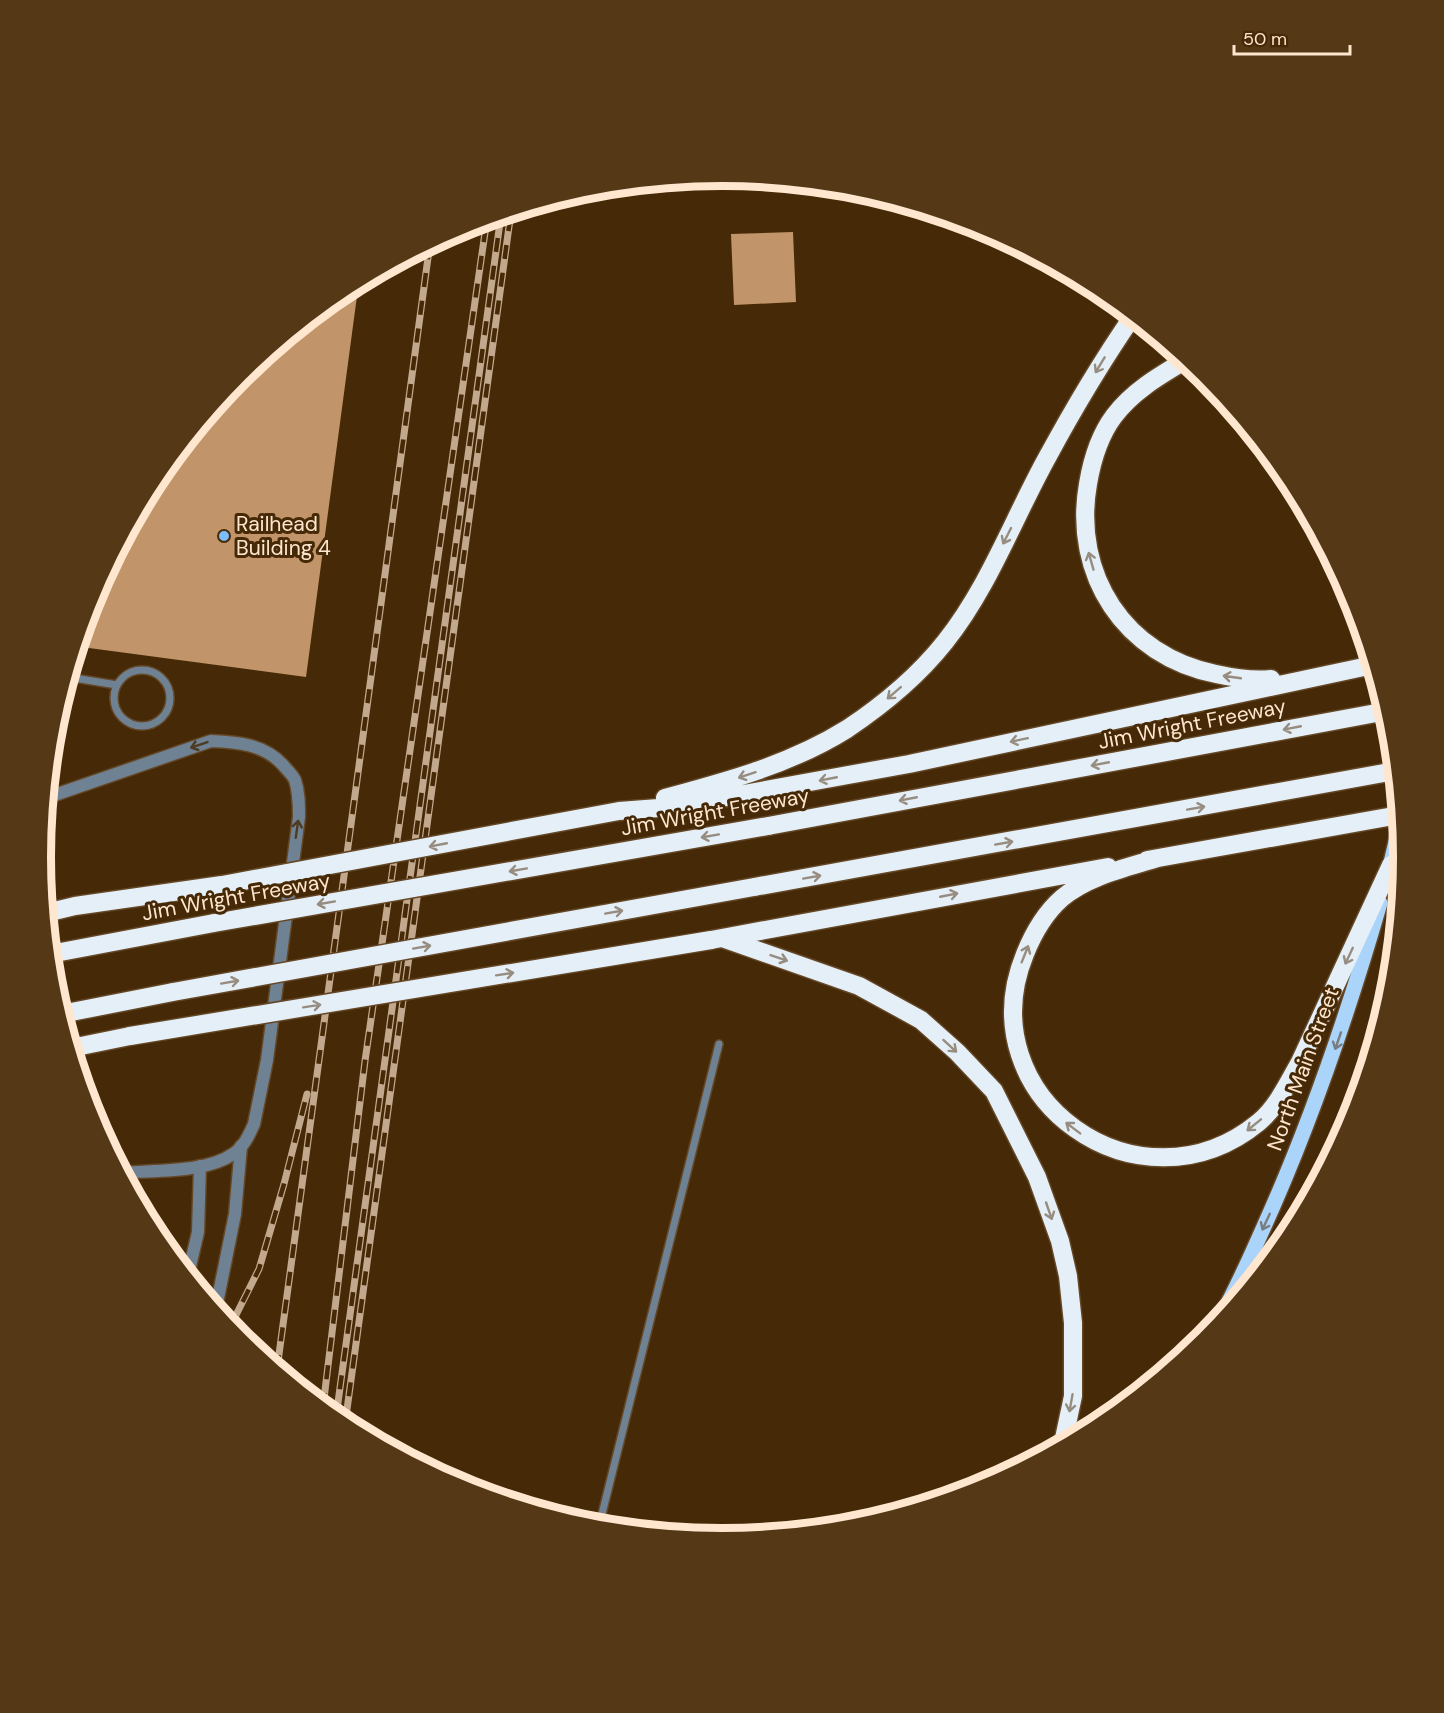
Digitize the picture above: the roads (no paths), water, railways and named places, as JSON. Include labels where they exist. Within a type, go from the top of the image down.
[{"type":"highway","points":[[53,911],[75,906],[222,885],[619,811],[750,774],[801,754],[846,729],[891,696],[945,642],[975,598],[1048,455],[1103,360],[1128,323]]},
{"type":"highway","points":[[1178,365],[1151,381],[1130,398],[1113,418],[1092,460],[1085,498],[1084,523],[1091,563],[1100,586],[1125,625],[1147,644],[1170,658],[1202,671],[1262,680],[1353,669]]},
{"type":"highway","points":[[619,811],[672,807],[921,761],[1365,666]]},
{"type":"highway","name":"Jim Wright Freeway","points":[[58,952],[768,826],[1377,712]]},
{"type":"highway","points":[[70,1012],[1387,772]]},
{"type":"highway","points":[[79,1046],[717,939],[1044,877],[1392,815]]},
{"type":"highway","points":[[1158,858],[1090,881],[1062,898],[1045,917],[1030,941],[1015,986],[1013,1010],[1016,1035],[1024,1066],[1038,1092],[1054,1112],[1076,1131],[1099,1144],[1140,1156],[1171,1157],[1201,1152],[1244,1132],[1261,1120],[1287,1086],[1391,865]]},
{"type":"highway","points":[[717,939],[859,986],[921,1020],[957,1052],[994,1091],[1037,1177],[1060,1240],[1068,1276],[1073,1323],[1073,1396],[1065,1433]]},
{"type":"main road","name":"North Main Street","points":[[1233,1290],[1278,1197],[1317,1103],[1357,984],[1393,856]]},
{"type":"street","points":[[54,795],[211,741],[236,742],[256,747],[275,756],[294,777],[298,794],[299,817],[267,1060],[255,1124],[247,1139],[235,1153],[216,1164],[130,1172]]},
{"type":"street","points":[[218,1299],[235,1214],[241,1146]]},
{"type":"street","points":[[190,1265],[198,1232],[201,1166]]},
{"type":"lane","points":[[138,670],[156,674],[168,687],[170,705],[166,714],[159,721],[141,727],[124,720],[114,704],[117,685],[123,678],[138,670]]},
{"type":"lane","points":[[75,678],[117,685]]},
{"type":"lane","points":[[601,1517],[719,1044]]},
{"type":"railway","points":[[347,1412],[510,220]]},
{"type":"railway","points":[[338,1406],[500,223]]},
{"type":"railway","points":[[324,1396],[365,1061],[486,229]]},
{"type":"railway","points":[[278,1359],[429,253]]},
{"type":"railway","points":[[235,1317],[259,1269],[307,1094]]},
{"type":"place","name":"Railhead Building 4","points":[[224,536]]}]
